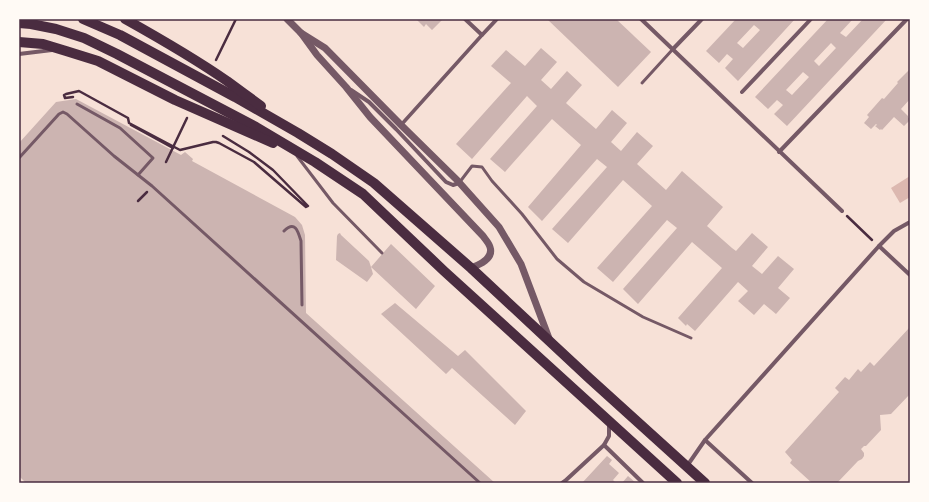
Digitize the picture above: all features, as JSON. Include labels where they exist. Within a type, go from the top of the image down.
[{"type":"main road","points":[[83,19],[127,39],[235,97],[332,154],[374,183],[470,268],[705,483]]},
{"type":"main road","points":[[125,19],[154,35],[220,76],[298,134]]},
{"type":"main road","points":[[19,23],[56,29],[84,38],[111,51],[235,115],[315,162],[363,194],[444,271],[677,483]]},
{"type":"main road","points":[[19,42],[43,44],[98,61],[175,100],[315,162]]},
{"type":"street","points":[[287,19],[301,33],[317,55],[346,86],[370,117],[483,236],[490,247],[490,256],[484,263],[470,268]]},
{"type":"street","points":[[465,19],[482,36]]},
{"type":"street","points":[[401,125],[497,19]]},
{"type":"street","points":[[641,19],[842,211]]},
{"type":"street","points":[[673,49],[702,19]]},
{"type":"street","points":[[742,92],[811,19]]},
{"type":"street","points":[[779,152],[907,19]]},
{"type":"street","points":[[301,33],[325,48],[459,183],[499,227],[521,264],[551,343]]},
{"type":"street","points":[[19,54],[50,50],[66,51]]},
{"type":"street","points":[[346,86],[369,102],[391,123],[446,182],[453,185],[459,183]]},
{"type":"street","points":[[687,466],[705,440],[879,246],[894,232],[910,222]]},
{"type":"street","points":[[879,246],[910,275]]},
{"type":"street","points":[[562,483],[604,445],[609,436],[609,420]]},
{"type":"street","points":[[705,440],[752,483]]},
{"type":"street","points":[[604,445],[643,483]]},
{"type":"lane","points":[[642,83],[673,49]]},
{"type":"lane","points":[[77,104],[120,128],[153,158],[138,175]]},
{"type":"lane","points":[[19,158],[59,114],[63,112],[67,114],[194,225],[480,483]]},
{"type":"lane","points":[[295,153],[333,203],[382,253]]},
{"type":"lane","points":[[459,183],[472,166],[482,168],[522,214],[558,259],[584,282],[642,317],[691,338]]},
{"type":"lane","points":[[284,230],[293,226],[299,233],[301,241],[302,305]]},
{"type":"path","points":[[65,98],[65,94],[79,92],[128,118],[129,123],[180,150],[213,142],[219,143],[254,162],[306,207],[308,206],[272,170],[219,133]]},
{"type":"path","points":[[184,114],[191,118]]},
{"type":"path","points":[[166,162],[173,148]]},
{"type":"path","points":[[138,202],[148,191]]},
{"type":"path","points":[[842,211],[879,246]]},
{"type":"shaded area","points":[[910,176],[910,197],[900,203],[891,188]]},
{"type":"building","points":[[416,19],[443,19],[432,30],[426,24],[424,27]]},
{"type":"building","points":[[547,19],[616,19],[651,52],[618,87]]},
{"type":"building","points":[[736,19],[795,19],[738,81],[725,68],[733,59],[727,54],[719,63],[706,51]],"holes":[[[754,25],[760,30],[743,48],[737,43]]]},
{"type":"building","points":[[828,19],[853,19],[840,33],[846,37],[863,19],[887,19],[787,126],[774,114],[783,105],[777,100],[768,109],[755,97]],"holes":[[[831,43],[836,48],[819,66],[814,61]],[[803,72],[809,77],[792,95],[786,90]]]},
{"type":"building","points":[[541,48],[557,62],[541,80],[551,89],[567,71],[582,85],[566,103],[567,104],[596,129],[612,110],[627,123],[611,142],[621,151],[637,132],[653,146],[637,164],[666,190],[682,171],[723,207],[707,226],[736,251],[752,233],[768,247],[752,266],[762,274],[778,256],[794,269],[778,288],[790,298],[776,314],[764,304],[754,315],[738,301],[748,291],[738,282],[695,331],[687,324],[686,326],[678,318],[722,268],[692,242],[638,304],[623,289],[677,228],[667,220],[613,282],[597,268],[652,206],[623,180],[568,243],[552,229],[607,167],[597,159],[542,221],[528,207],[581,145],[552,119],[505,172],[490,159],[537,106],[527,96],[472,159],[456,144],[511,83],[491,66],[506,50],[525,66]]},
{"type":"building","points":[[910,69],[910,99],[901,109],[910,120],[904,126],[894,117],[882,130],[875,126],[877,125],[876,124],[871,129],[864,123],[869,117],[867,115],[882,98],[884,99],[898,83],[897,82]]},
{"type":"building","points":[[76,99],[181,155],[185,152],[193,159],[192,161],[295,217],[302,225],[305,235],[306,313],[495,483],[26,483],[19,476],[19,143],[56,102]]},
{"type":"building","points":[[340,233],[369,261],[373,274],[367,282],[336,260],[337,236]]},
{"type":"building","points":[[391,244],[435,286],[416,309],[371,267]]},
{"type":"building","points":[[395,303],[458,356],[465,350],[526,411],[515,425],[452,368],[446,374],[381,314]]},
{"type":"building","points":[[910,327],[910,394],[891,414],[880,415],[881,430],[866,446],[861,449],[864,453],[862,459],[858,461],[837,483],[812,483],[790,463],[792,460],[785,452],[839,392],[835,388],[845,377],[849,380],[858,369],[861,372],[870,362],[874,366]]},
{"type":"building","points":[[607,456],[612,460],[609,464],[619,473],[613,480],[616,483],[582,483]]},
{"type":"building","points":[[628,476],[636,483],[622,483]]}]
